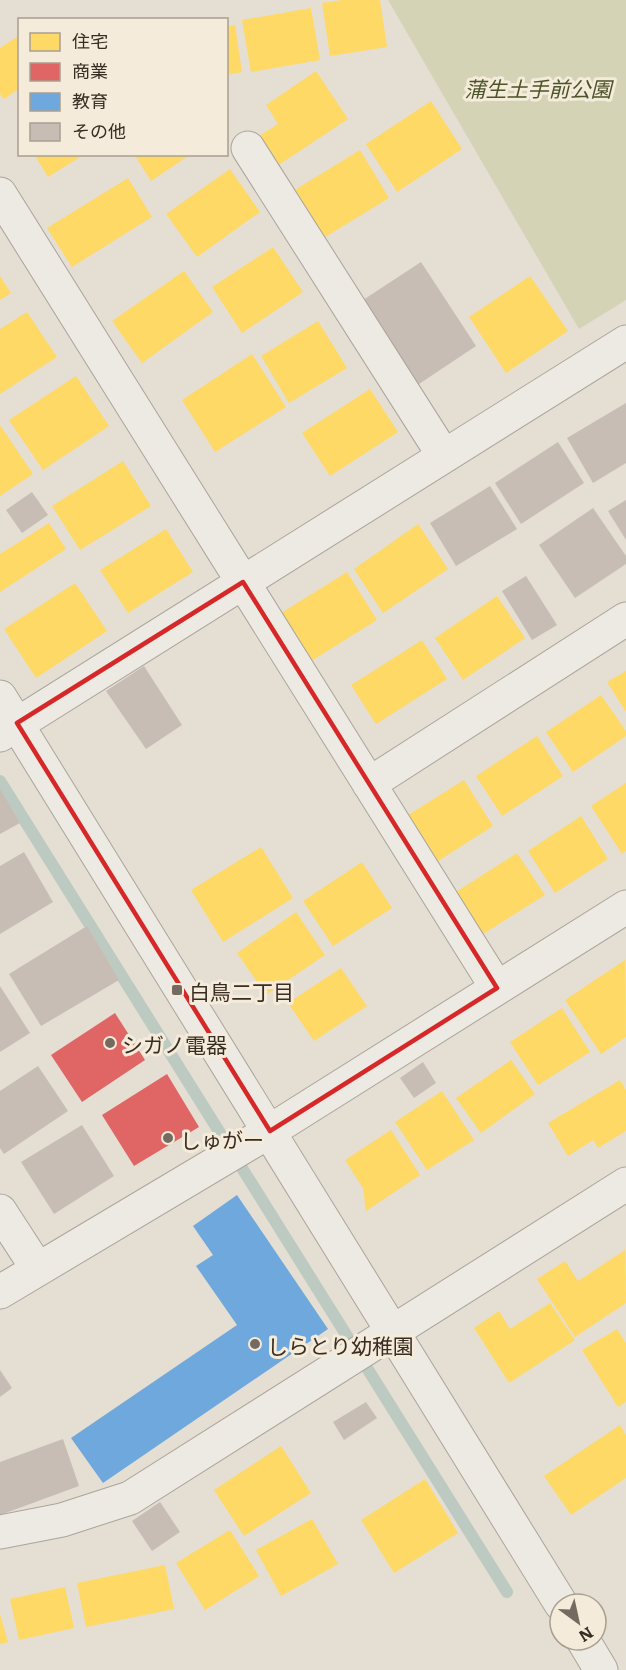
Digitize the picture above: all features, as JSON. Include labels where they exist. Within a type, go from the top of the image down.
[{"type":"street","points":[[248,148],[444,456]]},
{"type":"street","points":[[0,194],[498,988]]},
{"type":"street","points":[[552,1592],[369,1346],[245,1146],[6,718],[243,582],[626,342]]},
{"type":"street","points":[[369,784],[626,619]]},
{"type":"street","points":[[0,1292],[245,1146],[626,907]]},
{"type":"street","points":[[0,1532],[62,1520],[130,1498],[369,1346],[623,1192]]},
{"type":"street","points":[[0,1210],[37,1268]]},
{"type":"street","points":[[590,1652],[601,1670]]},
{"type":"highlighted area","points":[[243,582],[497,988],[270,1131],[17,723]]},
{"type":"green space","name":"蒲生土手前公園","points":[[388,0],[626,0],[626,300],[579,329]]},
{"type":"building: 住宅","points":[[342,0],[380,0],[387,47],[330,56],[322,3]]},
{"type":"building: 住宅","points":[[311,8],[320,60],[251,72],[242,20]]},
{"type":"building: 住宅","points":[[235,25],[242,72],[228,75],[228,27]]},
{"type":"building: 住宅","points":[[18,36],[18,89],[4,99],[0,94],[0,48]]},
{"type":"building: 住宅","points":[[316,71],[348,119],[277,166],[257,137],[278,124],[266,105]]},
{"type":"building: 住宅","points":[[431,101],[462,149],[397,192],[366,144]]},
{"type":"building: 住宅","points":[[360,150],[389,198],[322,239],[293,191]]},
{"type":"building: 住宅","points":[[35,156],[82,156],[48,177]]},
{"type":"building: 住宅","points":[[135,156],[188,156],[151,181]]},
{"type":"building: 住宅","points":[[230,169],[260,212],[197,257],[166,214]]},
{"type":"building: 住宅","points":[[128,178],[152,217],[72,267],[47,228]]},
{"type":"building: 住宅","points":[[273,247],[303,292],[242,333],[212,287]]},
{"type":"building: 住宅","points":[[184,271],[213,312],[142,363],[112,321]]},
{"type":"building: 住宅","points":[[0,276],[11,293],[0,300]]},
{"type":"building: 住宅","points":[[530,276],[568,331],[506,373],[469,317]]},
{"type":"building: 住宅","points":[[27,312],[57,357],[0,394],[0,329]]},
{"type":"building: 住宅","points":[[318,321],[347,368],[289,403],[261,356]]},
{"type":"building: 住宅","points":[[252,354],[286,407],[215,452],[182,400]]},
{"type":"building: 住宅","points":[[76,376],[109,426],[43,470],[9,420]]},
{"type":"building: 住宅","points":[[370,389],[398,432],[330,476],[302,433]]},
{"type":"building: 住宅","points":[[0,425],[33,474],[0,496]]},
{"type":"building: 住宅","points":[[123,461],[151,506],[80,550],[52,506]]},
{"type":"building: 住宅","points":[[49,523],[66,549],[0,592],[0,554]]},
{"type":"building: 住宅","points":[[418,524],[448,569],[383,613],[354,569]]},
{"type":"building: 住宅","points":[[166,529],[193,572],[128,613],[100,570]]},
{"type":"building: 住宅","points":[[347,572],[377,620],[308,663],[278,615]]},
{"type":"building: 住宅","points":[[75,583],[107,631],[36,678],[4,629]]},
{"type":"building: 住宅","points":[[497,596],[525,638],[463,680],[435,638]]},
{"type":"building: 住宅","points":[[422,640],[447,679],[376,724],[351,685]]},
{"type":"building: 住宅","points":[[626,671],[626,712],[607,682]]},
{"type":"building: 住宅","points":[[601,695],[626,731],[626,736],[573,772],[546,732]]},
{"type":"building: 住宅","points":[[537,736],[563,776],[502,816],[476,776]]},
{"type":"building: 住宅","points":[[464,780],[493,826],[435,863],[405,817]]},
{"type":"building: 住宅","points":[[626,783],[626,851],[622,854],[591,806]]},
{"type":"building: 住宅","points":[[581,816],[608,859],[555,893],[528,851]]},
{"type":"building: 住宅","points":[[261,847],[293,898],[223,942],[191,890]]},
{"type":"building: 住宅","points":[[517,853],[545,895],[483,934],[456,892]]},
{"type":"building: 住宅","points":[[362,862],[392,908],[333,946],[303,901]]},
{"type":"building: 住宅","points":[[296,912],[325,955],[266,995],[237,953]]},
{"type":"building: 住宅","points":[[625,960],[626,1037],[601,1054],[565,1000]]},
{"type":"building: 住宅","points":[[341,968],[367,1006],[314,1041],[288,1003]]},
{"type":"building: 住宅","points":[[562,1008],[590,1052],[538,1085],[510,1042]]},
{"type":"building: 住宅","points":[[511,1060],[535,1094],[481,1133],[456,1098]]},
{"type":"building: 住宅","points":[[620,1080],[626,1090],[626,1131],[598,1148],[593,1140],[568,1156],[548,1123]]},
{"type":"building: 住宅","points":[[442,1091],[474,1140],[427,1170],[395,1122]]},
{"type":"building: 住宅","points":[[391,1130],[420,1175],[366,1211],[363,1188],[345,1160]]},
{"type":"building: 住宅","points":[[625,1250],[626,1303],[575,1337],[537,1279],[565,1261],[578,1281]]},
{"type":"building: 住宅","points":[[550,1303],[575,1340],[509,1383],[474,1328],[499,1311],[510,1329]]},
{"type":"building: 住宅","points":[[617,1329],[626,1343],[626,1402],[618,1407],[582,1350]]},
{"type":"building: 住宅","points":[[620,1425],[626,1435],[626,1478],[571,1515],[544,1476]]},
{"type":"building: 住宅","points":[[281,1446],[311,1493],[244,1536],[214,1490]]},
{"type":"building: 住宅","points":[[425,1479],[458,1533],[394,1573],[361,1520]]},
{"type":"building: 住宅","points":[[312,1519],[338,1564],[281,1596],[256,1550]]},
{"type":"building: 住宅","points":[[230,1530],[259,1576],[205,1610],[176,1563]]},
{"type":"building: 住宅","points":[[165,1565],[174,1609],[86,1627],[77,1583]]},
{"type":"building: 住宅","points":[[65,1587],[74,1628],[19,1640],[10,1599]]},
{"type":"building: 住宅","points":[[0,1614],[8,1642],[0,1644]]},
{"type":"building: 商業","points":[[115,1013],[145,1060],[82,1102],[51,1055]]},
{"type":"building: 商業","points":[[167,1074],[199,1127],[134,1166],[102,1115]]},
{"type":"building: 教育","points":[[237,1195],[328,1329],[103,1483],[71,1438],[237,1325],[196,1266],[213,1255],[193,1226]]},
{"type":"building: その他","points":[[421,262],[476,346],[416,386],[360,302]]},
{"type":"building: その他","points":[[626,403],[626,463],[593,483],[567,438]]},
{"type":"building: その他","points":[[558,442],[584,483],[521,524],[495,483]]},
{"type":"building: その他","points":[[490,486],[517,529],[456,566],[430,523]]},
{"type":"building: その他","points":[[32,492],[48,515],[22,533],[6,510]]},
{"type":"building: その他","points":[[626,500],[626,540],[608,511]]},
{"type":"building: その他","points":[[593,508],[626,556],[626,564],[575,598],[539,545]]},
{"type":"building: その他","points":[[526,576],[557,625],[532,640],[502,591]]},
{"type":"building: その他","points":[[144,666],[182,725],[146,749],[106,691]]},
{"type":"building: その他","points":[[0,789],[20,823],[0,834]]},
{"type":"building: その他","points":[[24,852],[53,902],[0,934],[0,866]]},
{"type":"building: その他","points":[[87,926],[119,980],[41,1026],[9,974]]},
{"type":"building: その他","points":[[0,986],[30,1033],[0,1052]]},
{"type":"building: その他","points":[[423,1062],[436,1083],[414,1098],[400,1078]]},
{"type":"building: その他","points":[[38,1066],[68,1111],[4,1154],[0,1148],[0,1091]]},
{"type":"building: その他","points":[[82,1125],[114,1176],[54,1214],[21,1162]]},
{"type":"building: その他","points":[[0,1370],[12,1388],[0,1397]]},
{"type":"building: その他","points":[[366,1402],[377,1418],[344,1440],[333,1422]]},
{"type":"building: その他","points":[[63,1439],[79,1486],[0,1515],[0,1462]]},
{"type":"building: その他","points":[[160,1502],[180,1532],[152,1551],[132,1521]]},
{"type":"waterway","points":[[0,781],[507,1592]]},
{"type":"place","name":"白鳥二丁目","points":[[177,990]]},
{"type":"place","name":"シガノ電器","points":[[110,1043]]},
{"type":"place","name":"しゅがー","points":[[168,1138]]},
{"type":"place","name":"しらとり幼稚園","points":[[255,1344]]}]
